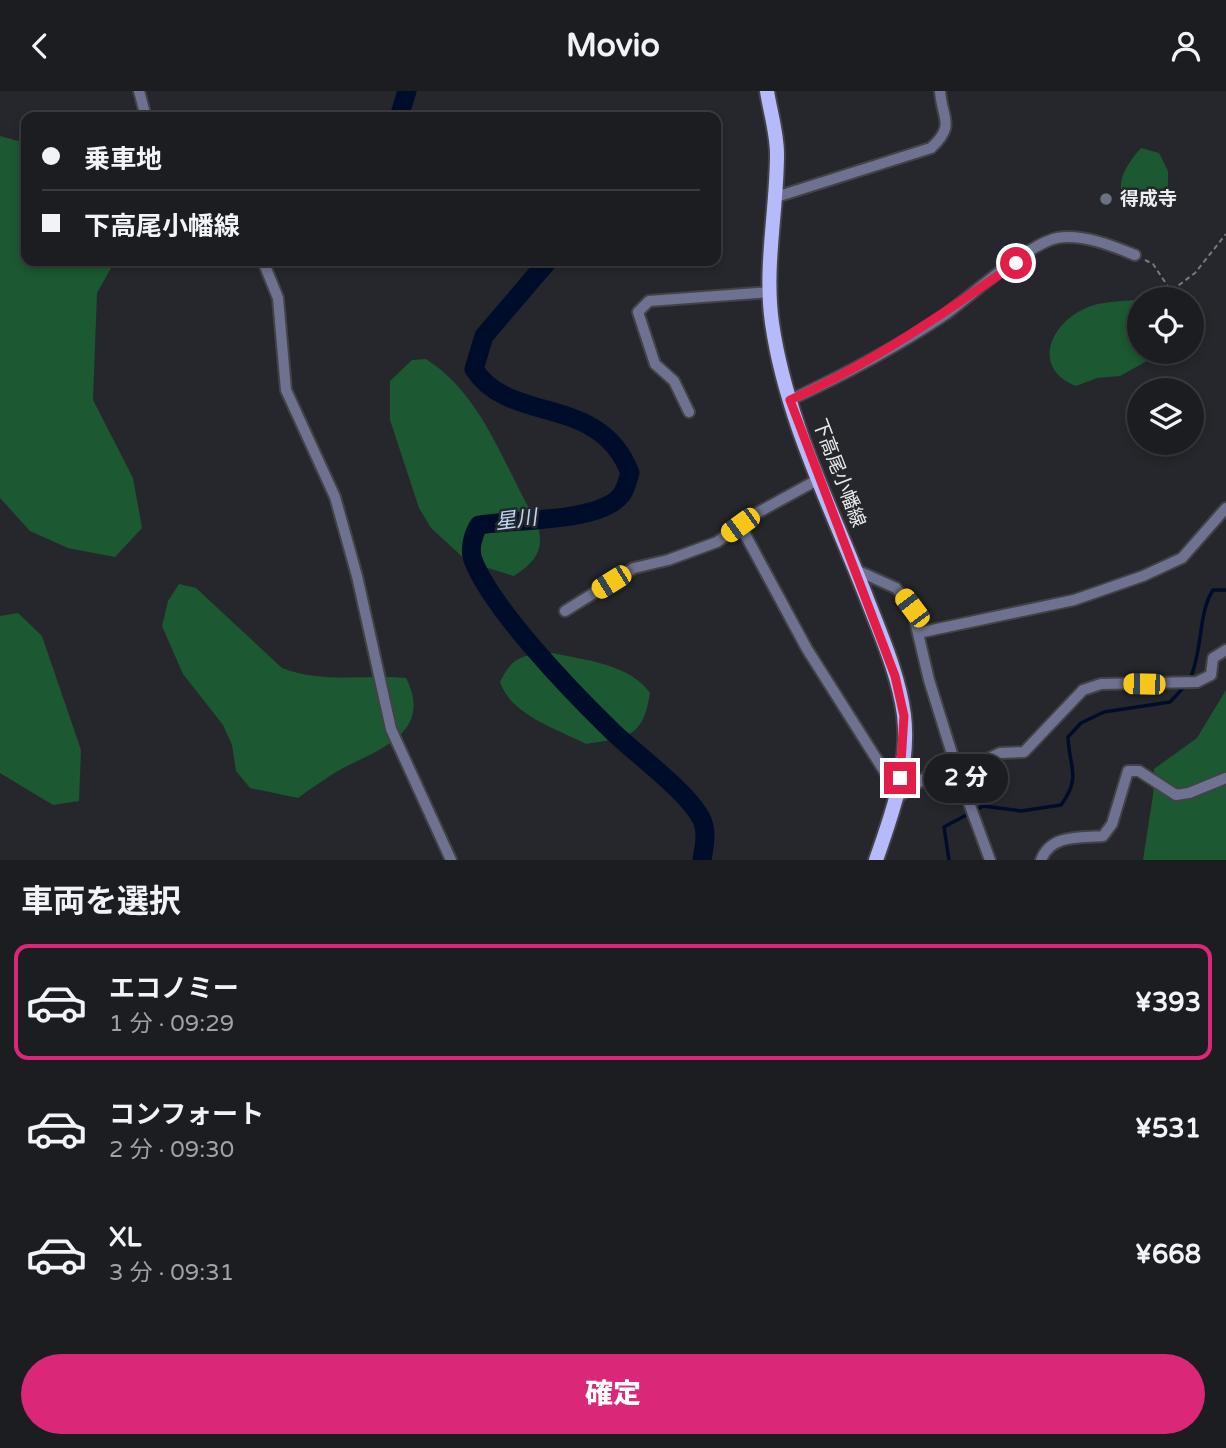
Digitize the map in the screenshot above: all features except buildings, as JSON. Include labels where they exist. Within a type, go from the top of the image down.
[{"type":"main road","name":"下高尾小幡線","points":[[767,91],[777,150],[776,197],[769,253],[772,323],[790,400],[856,570],[900,697],[905,740],[900,778],[897,798],[876,860]]},
{"type":"street","points":[[139,91],[145,112]]},
{"type":"street","points":[[776,197],[931,148],[944,136],[947,124],[940,91]]},
{"type":"street","points":[[790,400],[885,351],[945,314],[1034,249],[1056,238],[1075,238],[1135,255]]},
{"type":"street","points":[[265,266],[278,298],[286,390],[335,497],[357,576],[391,729],[451,860]]},
{"type":"street","points":[[689,412],[674,381],[655,364],[638,313],[649,301],[771,292]]},
{"type":"street","points":[[565,611],[634,568],[668,560],[717,542],[740,525],[819,479]]},
{"type":"street","points":[[918,633],[1074,600],[1143,576],[1182,558],[1226,508]]},
{"type":"street","points":[[740,525],[829,684],[888,777],[900,778]]},
{"type":"street","points":[[856,570],[896,588],[912,608],[953,758],[989,860]]},
{"type":"street","points":[[958,773],[1000,753],[1024,752],[1083,690],[1101,684],[1197,681],[1211,675],[1213,658],[1226,650]]},
{"type":"street","points":[[897,798],[953,758]]},
{"type":"street","points":[[1041,860],[1055,842],[1103,836],[1112,824],[1128,771],[1139,771],[1176,795],[1189,793],[1226,778]]},
{"type":"path","points":[[1135,255],[1153,264],[1171,291],[1195,273],[1226,234]]},
{"type":"green space","points":[[0,136],[21,142],[21,266],[112,266],[97,293],[93,400],[133,478],[142,528],[115,557],[68,548],[30,531],[0,498]]},
{"type":"green space","points":[[1141,148],[1159,153],[1168,171],[1168,194],[1154,205],[1128,200],[1121,186],[1127,167]]},
{"type":"green space","points":[[1127,301],[1127,364],[1142,364],[1120,376],[1097,378],[1076,386],[1062,378],[1054,369],[1050,347],[1054,336],[1072,316],[1090,306]]},
{"type":"green space","points":[[426,359],[446,374],[478,412],[537,522],[540,540],[537,553],[528,565],[514,576],[468,562],[431,528],[419,508],[390,420],[390,381],[412,360]]},
{"type":"green space","points":[[179,584],[196,588],[282,668],[313,676],[406,678],[413,696],[413,712],[408,724],[388,745],[337,771],[298,798],[250,788],[236,771],[232,745],[223,725],[183,674],[162,626],[168,601]]},
{"type":"green space","points":[[18,613],[42,636],[81,750],[79,801],[53,805],[0,773],[0,616]]},
{"type":"green space","points":[[552,653],[619,669],[641,683],[650,693],[643,719],[637,728],[622,737],[586,744],[524,712],[506,694],[500,682],[510,666],[520,658]]},
{"type":"green space","points":[[1226,690],[1226,860],[1143,860],[1153,795],[1154,769],[1197,738]]},
{"type":"waterway","name":"星川","points":[[401,112],[407,91]]},
{"type":"waterway","name":"星川","points":[[544,266],[484,336],[474,369],[490,386],[509,398],[577,420],[598,431],[616,448],[630,473],[622,494],[612,503],[596,510],[556,518],[479,525],[472,542],[473,560],[497,602],[534,649],[620,739],[694,807],[704,828],[702,860]]},
{"type":"waterway","points":[[1190,679],[1208,599],[1213,590],[1226,590]]},
{"type":"waterway","points":[[949,860],[944,827],[983,806],[1021,811],[1061,805],[1073,779],[1068,737],[1081,723],[1104,712],[1170,702],[1186,685]]},
{"type":"place","name":"得成寺","points":[[1106,199]]},
{"type":"route","points":[[900,778],[905,740],[904,716],[895,676],[790,400],[885,351],[945,314],[1016,263]]}]
